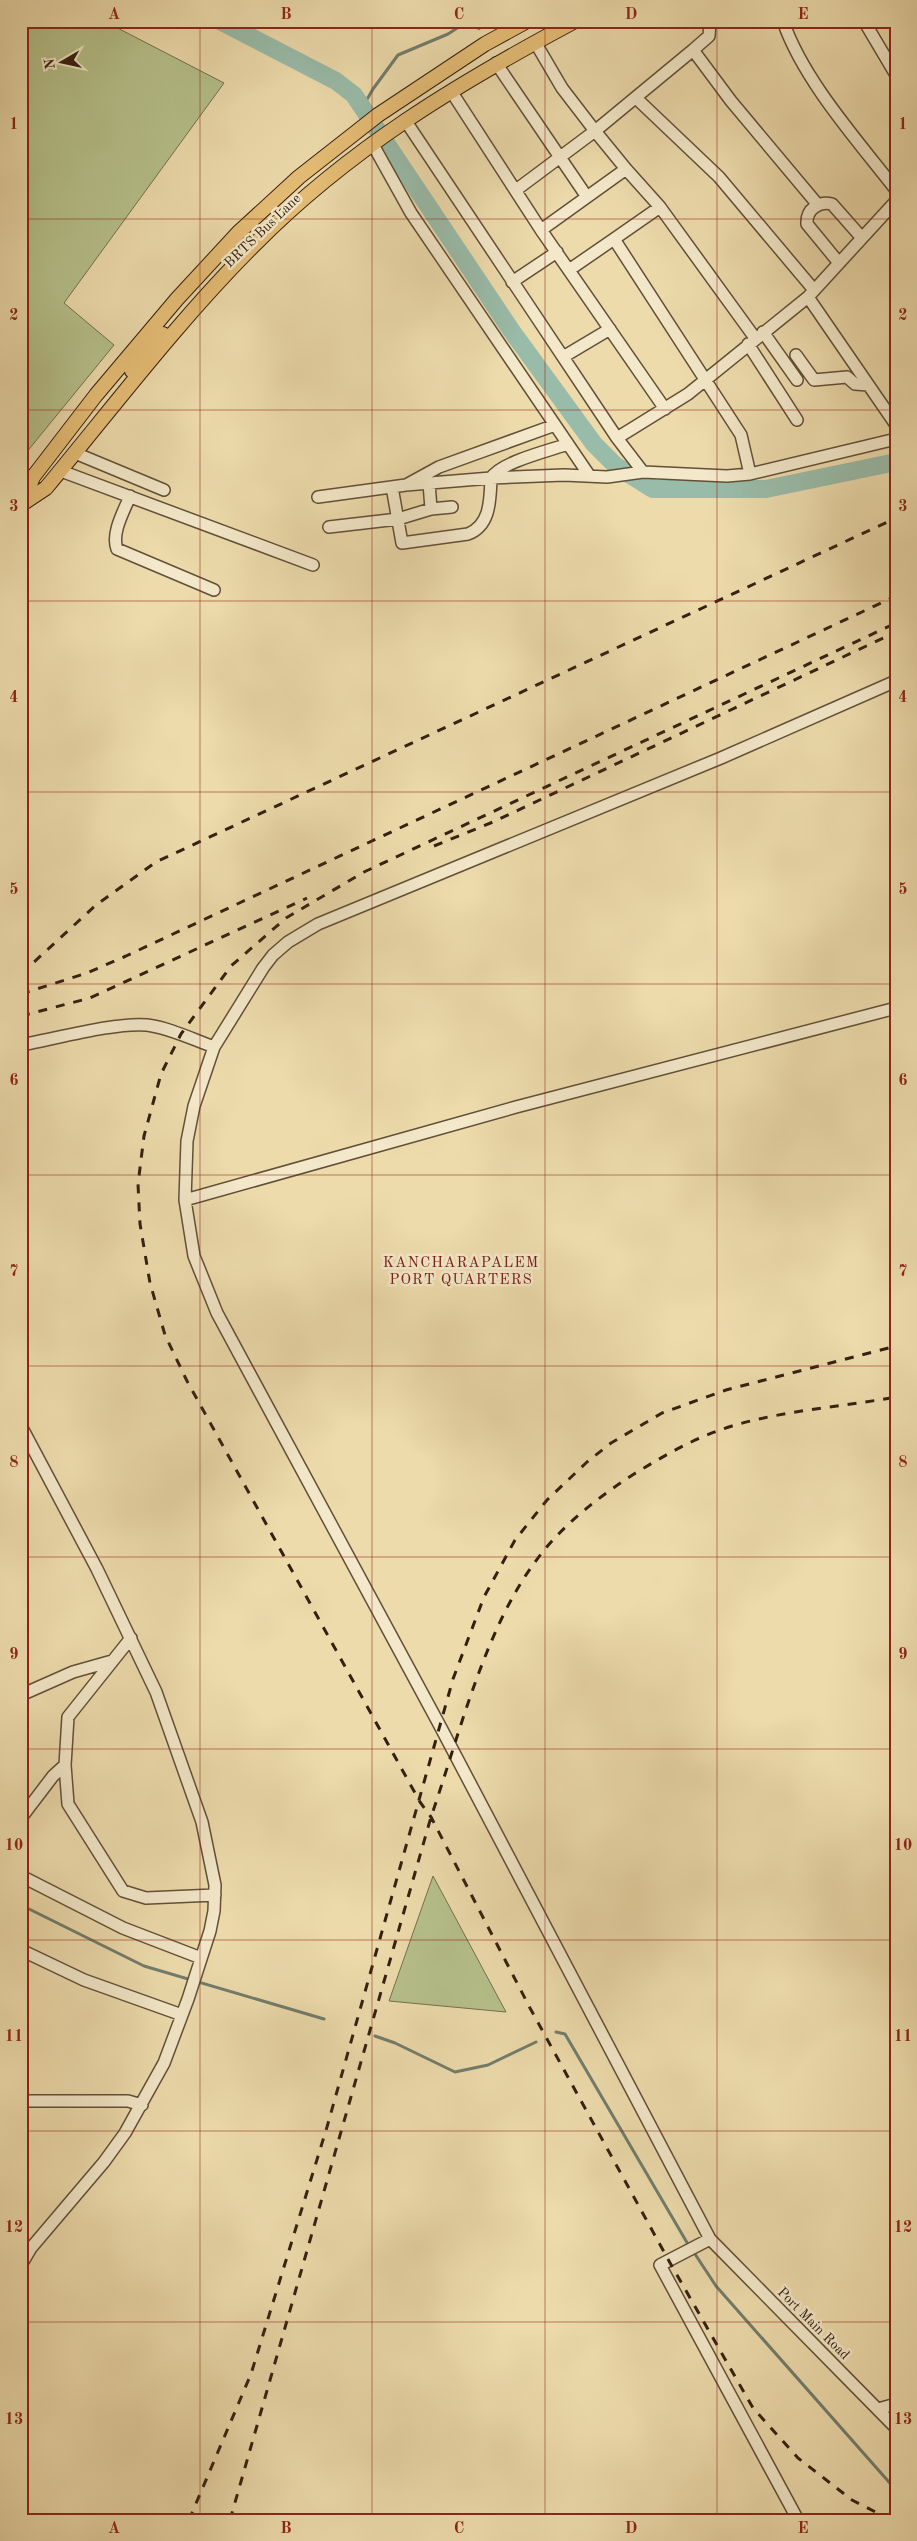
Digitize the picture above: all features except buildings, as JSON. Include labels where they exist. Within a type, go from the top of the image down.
[{"type":"main road","points":[[368,135],[485,44],[527,21]]},
{"type":"main road","points":[[22,505],[46,488],[61,471],[214,287],[255,244],[304,199],[368,135],[446,84],[562,21]]},
{"type":"main road","points":[[383,124],[405,120],[496,64],[574,21]]},
{"type":"main road","name":"BRTS Bus Lane","points":[[22,505],[148,350],[198,293],[283,206],[368,135]]},
{"type":"street","points":[[516,190],[558,156],[595,131],[693,50],[709,36],[710,21]]},
{"type":"street","points":[[783,21],[809,72],[839,116],[896,190]]},
{"type":"street","points":[[864,21],[896,75]]},
{"type":"street","points":[[535,42],[562,88],[626,169],[660,207],[755,338],[797,420]]},
{"type":"street","points":[[693,50],[731,101],[818,205]]},
{"type":"street","points":[[496,64],[587,197]]},
{"type":"street","points":[[451,91],[541,230],[665,410]]},
{"type":"street","points":[[636,98],[718,177],[811,294],[868,385],[896,425]]},
{"type":"street","points":[[405,120],[618,438],[639,473]]},
{"type":"street","points":[[368,135],[411,214],[589,476]]},
{"type":"street","points":[[541,230],[626,169]]},
{"type":"street","points":[[618,438],[665,410],[707,380],[755,338],[811,294],[896,200]]},
{"type":"street","points":[[839,263],[807,224],[810,212],[818,205],[832,204],[862,238]]},
{"type":"street","points":[[569,270],[660,207]]},
{"type":"street","points":[[614,239],[741,435],[750,474]]},
{"type":"street","points":[[512,282],[556,252]]},
{"type":"street","points":[[563,358],[610,329]]},
{"type":"street","points":[[755,338],[797,380]]},
{"type":"street","points":[[796,356],[814,380],[847,377],[855,384],[868,385]]},
{"type":"street","points":[[406,485],[439,467],[555,425]]},
{"type":"street","points":[[318,497],[406,485],[491,478],[589,476],[606,478],[639,473],[727,476],[750,474],[896,439]]},
{"type":"street","points":[[392,487],[402,543],[475,531],[488,513],[491,478],[499,470],[568,444]]},
{"type":"street","points":[[75,453],[164,490]]},
{"type":"street","points":[[61,471],[313,564]]},
{"type":"street","points":[[118,492],[126,475]]},
{"type":"street","points":[[428,484],[431,510]]},
{"type":"street","points":[[130,496],[116,532],[117,549],[214,590]]},
{"type":"street","points":[[329,527],[398,518],[452,507]]},
{"type":"street","name":"Port Main Road","points":[[895,2426],[710,2239],[440,1726],[228,1336],[194,1256],[185,1200],[188,1141],[194,1106],[214,1047],[273,954],[288,942],[318,924],[721,758],[896,680]]},
{"type":"street","points":[[185,1200],[516,1108],[896,1008]]},
{"type":"street","points":[[21,1046],[109,1029],[147,1025],[162,1028],[214,1047]]},
{"type":"street","points":[[21,2265],[26,2248],[104,2162],[142,2105],[164,2063],[188,2000],[212,1924],[215,1895],[210,1854],[191,1788],[156,1692],[131,1638],[22,1428]]},
{"type":"street","points":[[131,1638],[68,1717],[65,1765],[68,1804],[123,1891],[146,1898],[215,1895]]},
{"type":"street","points":[[21,1696],[73,1672],[112,1661]]},
{"type":"street","points":[[21,1818],[53,1776],[65,1765]]},
{"type":"street","points":[[21,1876],[123,1928],[200,1962]]},
{"type":"street","points":[[21,1950],[84,1980],[182,2015]]},
{"type":"street","points":[[21,2101],[128,2101],[142,2105]]},
{"type":"street","points":[[710,2239],[660,2265],[798,2520]]},
{"type":"street","points":[[878,2409],[896,2404]]},
{"type":"green space","points":[[21,21],[104,21],[224,83],[64,303],[114,345],[21,459]]},
{"type":"green space","points":[[433,1876],[506,2012],[389,2001]]},
{"type":"shaded area","points":[[467,21],[490,21],[479,30]]},
{"type":"waterway","points":[[220,21],[336,81],[354,95],[511,330],[594,444],[616,466],[653,489],[766,489],[896,462]]},
{"type":"waterway","points":[[362,108],[373,89],[398,55],[448,34],[468,21]]},
{"type":"waterway","points":[[21,1905],[144,1966],[324,2019]]},
{"type":"waterway","points":[[556,2032],[565,2034],[689,2246]]},
{"type":"waterway","points":[[375,2036],[395,2043],[455,2072],[488,2065],[536,2042]]},
{"type":"waterway","points":[[693,2251],[716,2286],[896,2490]]},
{"type":"railway","points":[[21,974],[96,905],[156,862],[896,518]]},
{"type":"railway","points":[[21,994],[87,973],[126,956],[896,596]]},
{"type":"railway","points":[[891,2520],[852,2500],[798,2458],[753,2408],[669,2261],[530,2008],[431,1817],[420,1802],[187,1381],[165,1335],[150,1283],[140,1224],[138,1184],[144,1136],[161,1074],[181,1034],[231,966],[286,918],[364,872],[896,623]]},
{"type":"railway","points":[[434,846],[493,822],[896,632]]},
{"type":"railway","points":[[21,1016],[90,998],[307,898]]},
{"type":"railway","points":[[189,2520],[251,2374],[327,2127],[453,1679],[484,1597],[515,1540],[547,1500],[587,1462],[611,1443],[662,1413],[726,1390],[896,1346]]},
{"type":"railway","points":[[230,2520],[431,1817],[474,1685],[501,1620],[517,1589],[545,1549],[580,1514],[634,1474],[681,1447],[719,1430],[752,1421],[793,1412],[896,1397]]},
{"type":"district","name":"KANCHARAPALEM PORT QUARTERS","points":[[461,1270]]}]
